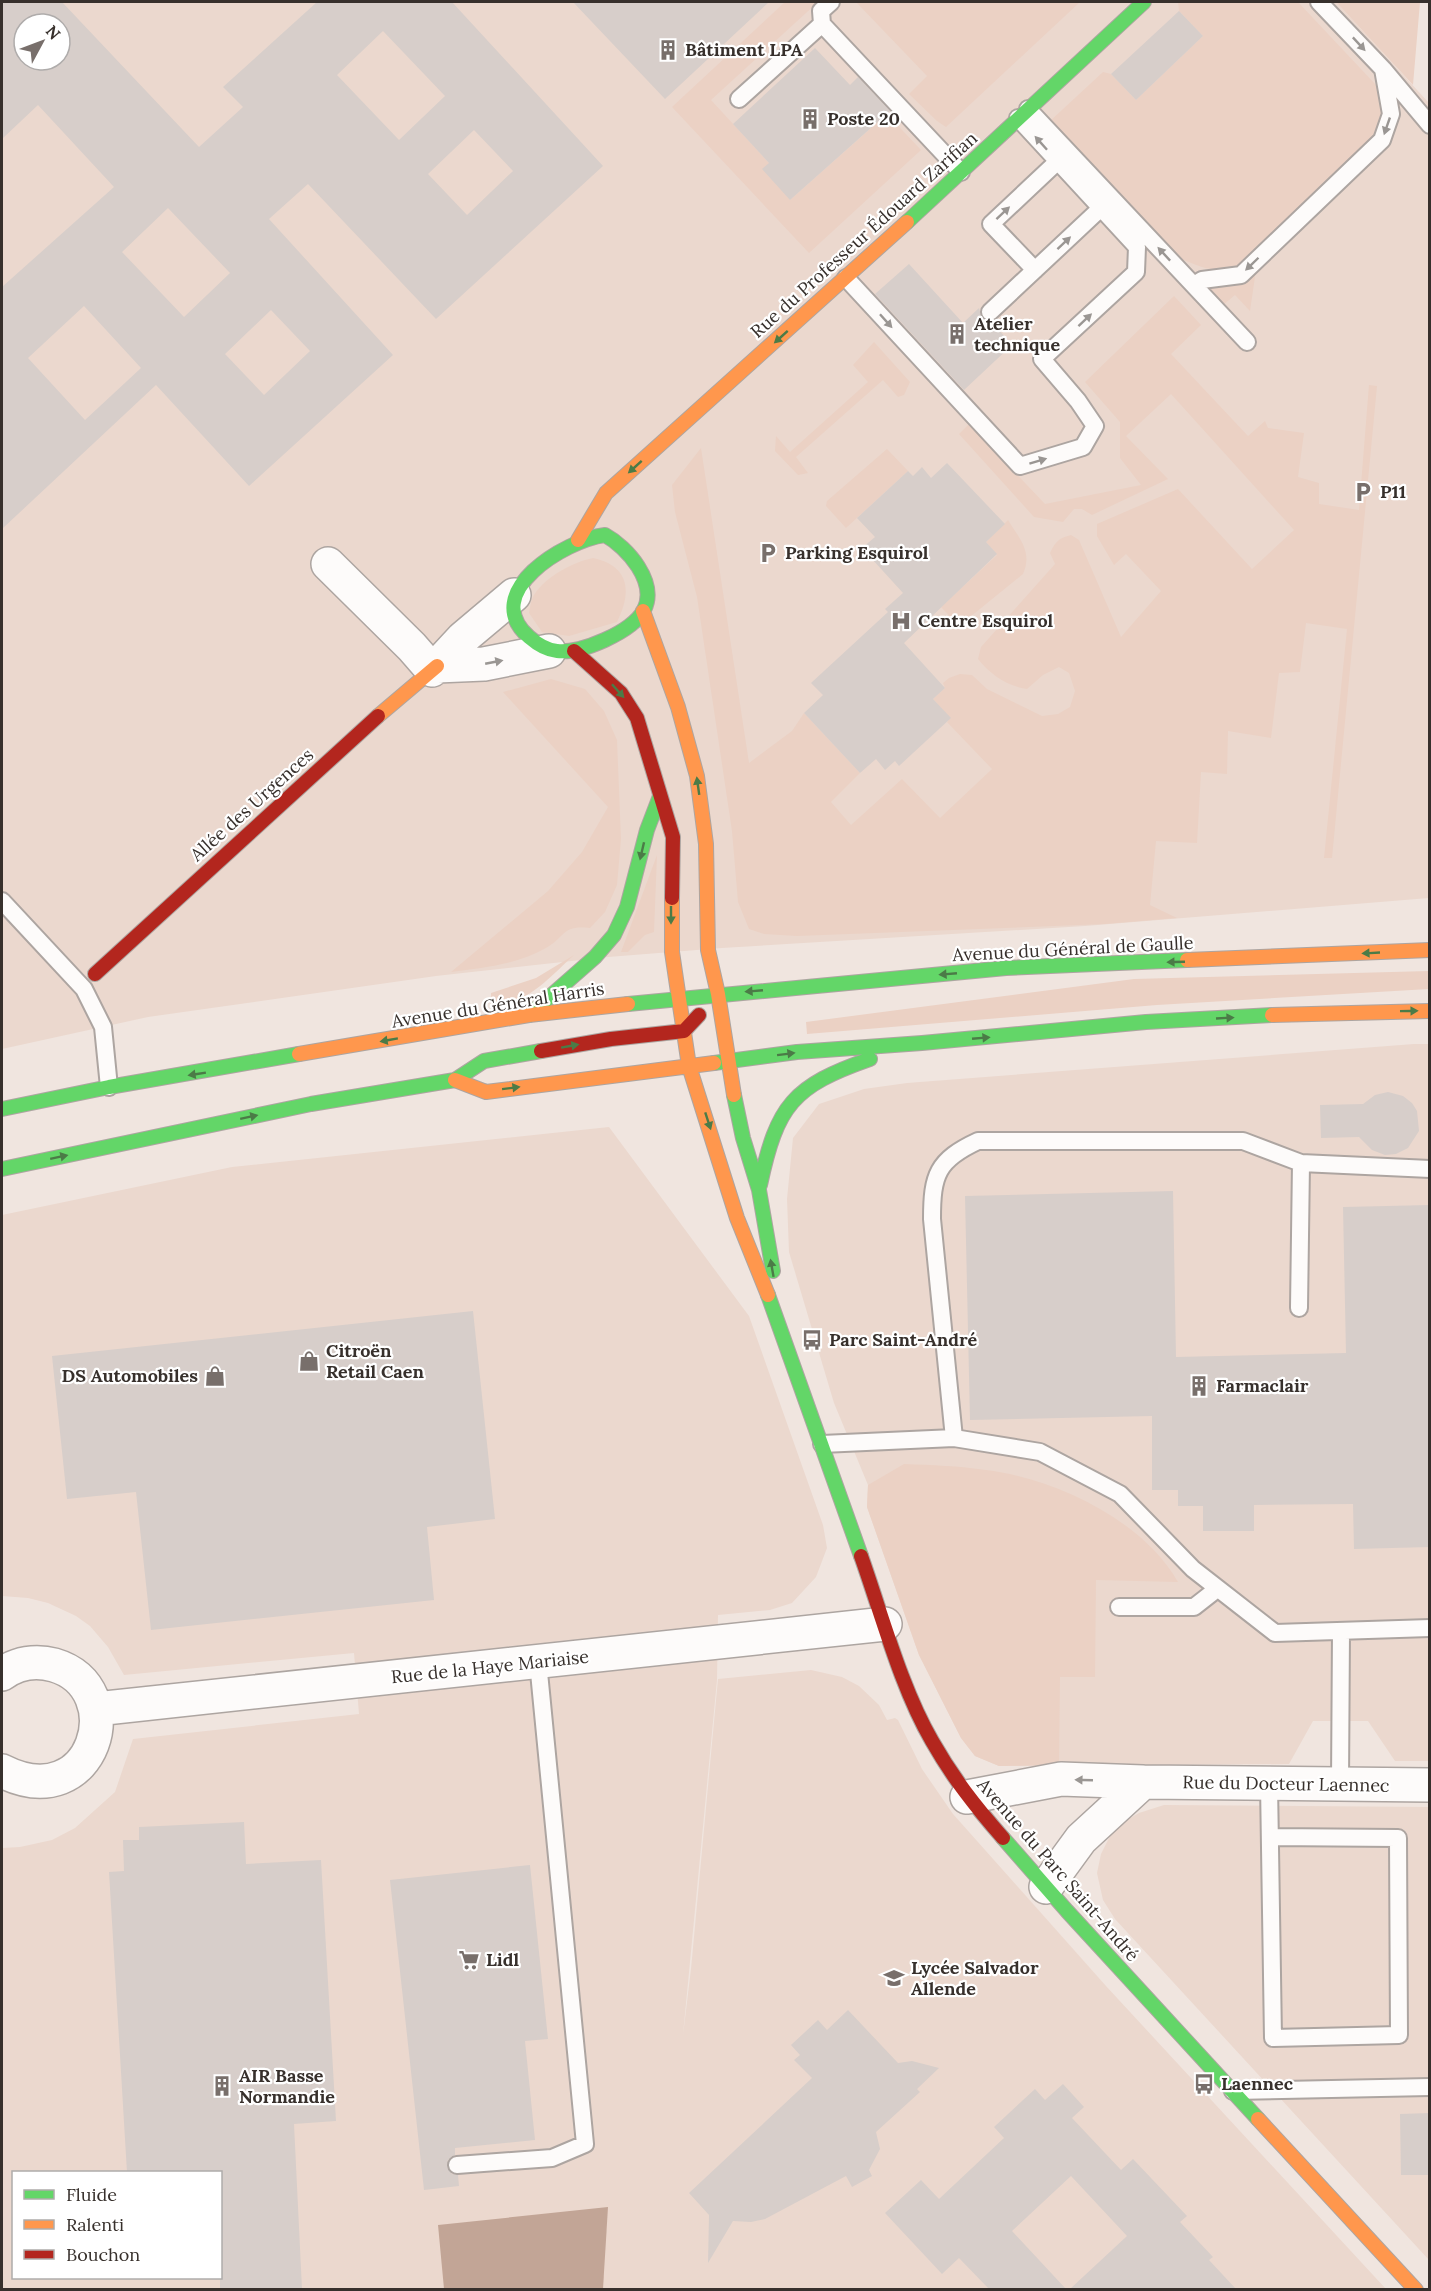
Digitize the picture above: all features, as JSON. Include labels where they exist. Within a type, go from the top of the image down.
[{"type":"street","name":"Rue du Professeur Édouard Zarifian","points":[[578,540],[606,493],[846,278],[1144,2]]},
{"type":"street","points":[[328,564],[434,668],[484,664],[590,648],[626,628],[643,611],[646,601],[644,576],[619,542],[605,536],[592,536],[578,540],[539,567],[514,595],[463,638],[434,668]]},
{"type":"street","points":[[514,595],[512,610],[520,629],[531,641],[562,651],[621,693],[637,718],[673,837],[672,952],[689,1066],[738,1218],[780,1326]]},
{"type":"street","points":[[643,611],[678,707],[697,776],[706,844],[708,950],[743,1138],[759,1190],[780,1326]]},
{"type":"street","name":"Allée des Urgences","points":[[95,974],[358,733],[434,668]]},
{"type":"street","points":[[529,1016],[595,957],[614,935],[627,907],[647,830],[660,796]]},
{"type":"street","name":"Avenue du Général de Gaulle","points":[[718,994],[1006,968],[1430,950]]},
{"type":"street","points":[[2,1169],[311,1104],[455,1080],[484,1061],[610,1039],[684,1031],[718,994]]},
{"type":"street","name":"Avenue du Général Harris","points":[[2,1108],[109,1087],[529,1016],[718,994]]},
{"type":"street","points":[[455,1080],[486,1092],[797,1052],[1157,1022],[1308,1012],[1430,1011]]},
{"type":"street","points":[[759,1190],[766,1151],[776,1122],[799,1093],[816,1080],[836,1070],[922,1043]]},
{"type":"street","name":"Avenue du Parc Saint-André","points":[[780,1326],[911,1699],[931,1740],[967,1797],[1046,1887],[1414,2287]]},
{"type":"street","name":"Rue de la Haye Mariaise","points":[[96,1709],[885,1624]]},
{"type":"street","points":[[2,1674],[9,1668],[26,1663],[45,1662],[62,1668],[77,1678],[89,1692],[96,1709],[97,1730],[91,1750],[78,1767],[60,1778],[40,1782],[19,1780],[2,1771]]},
{"type":"street","name":"Rue du Docteur Laennec","points":[[967,1797],[1060,1779],[1430,1785]]},
{"type":"street","points":[[1046,1887],[1081,1839],[1143,1782]]},
{"type":"lane","points":[[831,2],[821,11],[822,24],[961,172]]},
{"type":"lane","points":[[1319,2],[1383,69],[1430,125]]},
{"type":"lane","points":[[739,99],[822,24]]},
{"type":"lane","points":[[1194,285],[1202,280],[1241,275],[1382,140],[1391,114],[1383,69]]},
{"type":"lane","points":[[846,278],[1020,466],[1083,447],[1095,426],[1078,401],[1042,359],[1136,272],[1137,247],[1058,161],[1023,114]]},
{"type":"lane","points":[[1023,114],[1194,285],[1247,342]]},
{"type":"lane","points":[[1035,270],[991,224],[1058,161]]},
{"type":"lane","points":[[990,312],[1101,208]]},
{"type":"lane","points":[[2,901],[84,988],[94,1005],[103,1027],[109,1087]]},
{"type":"lane","points":[[954,1438],[932,1219],[932,1194],[940,1169],[955,1151],[978,1141],[1243,1141],[1301,1163],[1430,1168]]},
{"type":"lane","points":[[1299,1308],[1301,1163]]},
{"type":"lane","points":[[822,1444],[954,1438],[1040,1452],[1120,1494],[1193,1569],[1275,1633],[1430,1628]]},
{"type":"lane","points":[[1119,1606],[1194,1607],[1217,1589]]},
{"type":"lane","points":[[1340,1784],[1341,1632]]},
{"type":"lane","points":[[457,2165],[552,2158],[585,2144],[538,1662]]},
{"type":"lane","points":[[1269,1784],[1273,2038],[1398,2035],[1398,1838],[1270,1838]]},
{"type":"lane","points":[[1233,2091],[1430,2087]]},
{"type":"lane","points":[[1414,2287],[1430,2284]]},
{"type":"shaded area","points":[[2,2],[1336,2],[1429,103],[1429,898],[1085,926],[608,957],[436,976],[148,1017],[2,1049]]},
{"type":"shaded area","points":[[785,2],[818,2],[711,100],[769,163],[790,200],[887,114],[921,150],[809,253],[672,107]]},
{"type":"shaded area","points":[[856,2],[1080,2],[946,127],[909,94],[927,76]]},
{"type":"shaded area","points":[[1178,2],[1298,2],[1376,85],[1383,102],[1379,130],[1235,269],[1212,269],[1177,257],[1049,122],[1103,72],[1111,74],[1136,100],[1203,36],[1179,11]]},
{"type":"shaded area","points":[[1336,2],[1420,2],[1413,85]]},
{"type":"shaded area","points":[[1253,273],[1255,277],[1250,311],[1235,295],[1223,305],[1206,286],[1234,286]]},
{"type":"shaded area","points":[[1174,296],[1201,325],[1171,354],[1248,436],[1265,421],[1268,428],[1304,433],[1298,477],[1319,483],[1319,504],[1359,510],[1369,385],[1377,386],[1332,858],[1324,858],[1347,629],[1306,623],[1300,672],[1279,673],[1271,738],[1228,731],[1227,774],[1201,772],[1197,843],[1156,841],[1150,905],[1177,918],[1105,924],[797,936],[764,934],[749,929],[738,902],[732,831],[697,597],[675,512],[672,485],[701,448],[749,763],[792,731],[804,713],[860,773],[831,802],[851,825],[902,779],[940,818],[992,769],[947,722],[950,718],[933,699],[945,688],[943,683],[960,674],[972,675],[987,689],[1042,716],[1058,714],[1070,707],[1075,691],[1069,673],[1059,667],[1043,675],[1027,689],[1000,679],[978,659],[981,647],[1055,564],[1050,553],[1058,541],[1071,535],[1079,540],[1121,637],[1161,591],[1126,554],[1114,565],[1097,536],[1097,524],[1178,489],[1252,569],[1294,530],[1171,394],[1126,436],[1168,479],[1092,515],[1082,509],[1074,509],[1063,522],[1034,517],[959,434],[969,424],[1045,504],[1141,485],[1120,458],[1120,422],[1085,382]]},
{"type":"shaded area","points":[[874,342],[910,382],[904,395],[898,397],[883,380],[796,457],[808,473],[798,475],[775,451],[776,436],[790,452],[868,382],[853,365]]},
{"type":"shaded area","points":[[887,449],[908,471],[846,528],[826,506],[827,501]]},
{"type":"shaded area","points":[[1008,520],[1026,552],[1026,566],[1023,574],[959,626],[941,607],[997,555],[986,542]]},
{"type":"shaded area","points":[[593,558],[614,567],[621,574],[624,582],[625,600],[617,622],[569,636],[542,632],[529,613],[534,595],[545,582],[560,571]]},
{"type":"shaded area","points":[[551,679],[585,689],[604,711],[617,740],[621,839],[617,885],[605,912],[590,928],[569,930],[553,944],[523,958],[451,972],[548,891],[582,852],[608,807],[503,692]]},
{"type":"shaded area","points":[[657,855],[654,932],[645,935],[628,952],[621,952]]},
{"type":"shaded area","points":[[574,955],[547,981],[527,995],[516,1001],[491,1006],[491,993],[536,978]]},
{"type":"shaded area","points":[[1429,971],[1429,989],[1157,1005],[807,1034],[806,1022],[1134,979]]},
{"type":"shaded area","points":[[1429,1044],[1429,1761],[1395,1761],[1368,1721],[1313,1721],[1289,1764],[999,1766],[975,1756],[961,1738],[919,1655],[867,1507],[868,1485],[834,1403],[789,1252],[787,1199],[793,1138],[819,1104],[864,1089],[907,1083]]},
{"type":"shaded area","points":[[609,1127],[749,1316],[823,1525],[827,1548],[816,1577],[792,1603],[770,1610],[718,1615],[717,1680],[683,2035],[718,1679],[811,1670],[842,1677],[859,1686],[879,1705],[887,1720],[895,1718],[898,1720],[922,1769],[953,1814],[1106,1986],[1386,2289],[2,2289],[2,1848],[20,1847],[52,1840],[75,1828],[115,1792],[133,1739],[359,1714],[354,1653],[124,1675],[108,1647],[90,1626],[76,1616],[48,1603],[28,1598],[2,1596],[2,1215],[232,1167]]},
{"type":"shaded area","points":[[904,1464],[986,1470],[1040,1482],[1067,1493],[1120,1521],[1143,1539],[1178,1582],[1096,1580],[1095,1677],[1060,1677],[1059,1765],[999,1766],[975,1756],[961,1738],[919,1655],[867,1507],[868,1485]]},
{"type":"shaded area","points":[[1164,1805],[1429,1807],[1429,2260],[1115,1919],[1103,1900],[1097,1873],[1101,1854],[1110,1836],[1125,1821],[1139,1813]]},
{"type":"shaded area","points":[[608,2207],[603,2289],[444,2289],[438,2225]]},
{"type":"building","points":[[2,2],[62,2],[71,12],[12,12],[12,72],[72,72],[72,13],[199,147],[243,107],[223,87],[317,2],[452,2],[603,166],[436,319],[308,184],[269,219],[393,355],[249,486],[156,385],[2,529],[2,287],[114,187],[38,105],[2,139]],"holes":[[[383,31],[445,96],[399,140],[337,75]],[[474,130],[513,171],[467,215],[428,174]],[[168,208],[230,273],[184,317],[122,252]],[[84,306],[141,368],[85,420],[28,358]],[[271,310],[310,351],[264,395],[225,354]]]},
{"type":"building","name":"Bâtiment LPA","points":[[573,2],[769,2],[665,99]]},
{"type":"building","points":[[1179,11],[1203,36],[1136,100],[1111,74]]},
{"type":"building","name":"Poste 20","points":[[815,48],[850,85],[858,77],[890,111],[790,200],[762,169],[769,163],[733,124]]},
{"type":"building","name":"Atelier technique","points":[[909,264],[963,323],[979,308],[982,319],[992,322],[1012,345],[964,390],[875,294]]},
{"type":"building","name":"Centre Esquirol","points":[[947,463],[1005,524],[986,542],[997,554],[904,643],[945,688],[933,699],[951,718],[899,766],[895,761],[885,770],[876,759],[860,773],[804,713],[823,695],[811,683],[888,612],[885,609],[903,593],[862,548],[875,537],[857,518],[908,471],[913,476],[922,467],[931,478]]},
{"type":"building","points":[[1388,1092],[1403,1096],[1412,1103],[1417,1111],[1419,1131],[1408,1148],[1396,1154],[1385,1155],[1372,1150],[1359,1137],[1321,1138],[1320,1105],[1363,1104],[1375,1095]]},
{"type":"building","name":"Farmaclair","points":[[1173,1191],[1176,1357],[1346,1353],[1343,1207],[1430,1205],[1430,1547],[1354,1549],[1353,1504],[1254,1505],[1254,1531],[1203,1531],[1203,1506],[1178,1506],[1178,1490],[1152,1490],[1152,1416],[970,1420],[965,1196]]},
{"type":"building","points":[[473,1311],[495,1519],[427,1527],[434,1600],[151,1630],[136,1492],[67,1499],[52,1356]]},
{"type":"building","name":"AIR Basse Normandie","points":[[244,1822],[246,1864],[321,1860],[336,2121],[294,2124],[302,2289],[220,2289],[220,2279],[222,2279],[222,2171],[127,2171],[109,1872],[124,1871],[123,1840],[139,1840],[139,1827]]},
{"type":"building","name":"Lidl","points":[[530,1865],[548,2039],[525,2041],[535,2140],[455,2148],[455,2155],[448,2160],[447,2166],[452,2174],[458,2175],[459,2186],[424,2190],[390,1880]]},
{"type":"building","points":[[848,2010],[898,2063],[912,2061],[939,2068],[917,2089],[920,2092],[876,2132],[880,2149],[869,2170],[872,2176],[852,2187],[846,2176],[765,2219],[751,2222],[733,2221],[708,2263],[709,2215],[689,2193],[812,2078],[794,2060],[800,2055],[791,2045],[818,2020],[827,2030]]},
{"type":"building","points":[[1063,2084],[1084,2107],[1072,2118],[1121,2170],[1133,2159],[1187,2216],[1180,2222],[1213,2257],[1209,2260],[1236,2289],[1070,2289],[1127,2236],[1071,2176],[1012,2231],[1066,2289],[989,2289],[959,2258],[942,2274],[885,2213],[921,2180],[939,2199],[1004,2138],[994,2127],[1035,2089],[1045,2100]]},
{"type":"building","points":[[1430,2113],[1430,2175],[1401,2175],[1400,2114]]},
{"type":"traffic: fast","points":[[907,222],[1144,2]]},
{"type":"traffic: fast","points":[[605,535],[631,557],[644,577],[647,588],[644,610],[629,626],[592,645],[567,651],[542,646],[529,637],[516,620],[514,603],[520,587],[533,571],[550,558],[588,539],[605,535]]},
{"type":"traffic: fast","points":[[529,1015],[595,957],[614,935],[627,907],[647,830],[660,796]]},
{"type":"traffic: fast","points":[[628,1004],[1006,968],[1187,960]]},
{"type":"traffic: fast","points":[[714,1063],[797,1052],[1146,1022],[1272,1015]]},
{"type":"traffic: fast","points":[[2,1169],[311,1104],[455,1080],[484,1061],[541,1051]]},
{"type":"traffic: fast","points":[[2,1109],[109,1087],[299,1054]]},
{"type":"traffic: fast","points":[[760,1185],[774,1135],[792,1102],[823,1079],[870,1059]]},
{"type":"traffic: fast","points":[[734,1095],[743,1138],[759,1190],[773,1271]]},
{"type":"traffic: fast","points":[[768,1295],[861,1556]]},
{"type":"traffic: fast","points":[[1003,1838],[1258,2119]]},
{"type":"traffic: slow","points":[[578,540],[606,493],[907,222]]},
{"type":"traffic: slow","points":[[643,611],[678,707],[697,776],[706,844],[708,950],[718,994],[734,1095]]},
{"type":"traffic: slow","points":[[378,716],[437,666]]},
{"type":"traffic: slow","points":[[672,898],[672,952],[689,1066],[737,1218],[768,1295]]},
{"type":"traffic: slow","points":[[1187,960],[1430,950]]},
{"type":"traffic: slow","points":[[299,1054],[529,1015],[628,1004]]},
{"type":"traffic: slow","points":[[1272,1015],[1430,1011]]},
{"type":"traffic: slow","points":[[455,1080],[486,1092],[714,1063]]},
{"type":"traffic: slow","points":[[1258,2119],[1416,2290]]},
{"type":"traffic: jam","points":[[574,651],[621,693],[637,718],[673,837],[672,898]]},
{"type":"traffic: jam","points":[[95,974],[378,716]]},
{"type":"traffic: jam","points":[[541,1051],[611,1039],[684,1031],[699,1015]]},
{"type":"traffic: jam","points":[[861,1556],[901,1675],[921,1720],[956,1780],[1003,1838]]},
{"type":"place","name":"Bâtiment LPA","points":[[668,50]]},
{"type":"place","name":"Poste 20","points":[[810,119]]},
{"type":"place","name":"Atelier technique","points":[[957,334]]},
{"type":"place","name":"P11","points":[[1363,492]]},
{"type":"place","name":"Parking Esquirol","points":[[768,553]]},
{"type":"place","name":"Centre Esquirol","points":[[901,621]]},
{"type":"place","name":"Parc Saint-André","points":[[812,1340]]},
{"type":"place","name":"Citroën Retail Caen","points":[[309,1361]]},
{"type":"place","name":"DS Automobiles","points":[[215,1376]]},
{"type":"place","name":"Farmaclair","points":[[1199,1386]]},
{"type":"place","name":"Lidl","points":[[469,1960]]},
{"type":"place","name":"Lycée Salvador Allende","points":[[894,1978]]},
{"type":"place","name":"Laennec","points":[[1204,2084]]},
{"type":"place","name":"AIR Basse Normandie","points":[[222,2086]]}]
